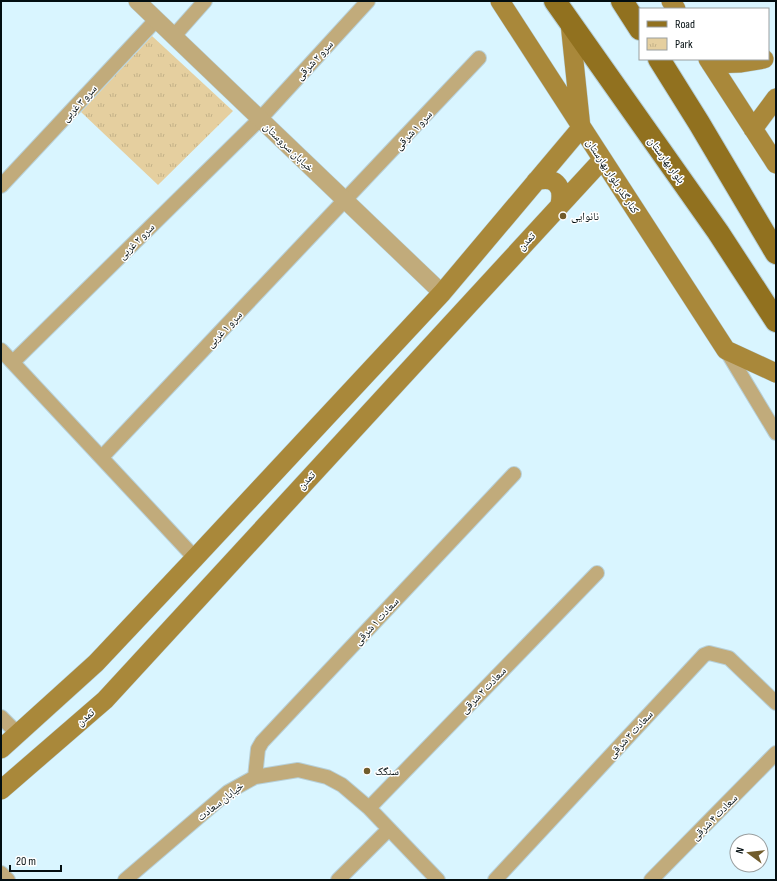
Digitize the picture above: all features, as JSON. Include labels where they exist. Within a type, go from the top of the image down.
[{"type":"main road","name":"کنار گذر بلوار بهارستان","points":[[500,1],[726,350]]},
{"type":"main road","name":"بلوار بهارستان","points":[[555,1],[718,232],[776,321]]},
{"type":"main road","points":[[622,1],[639,27]]},
{"type":"main road","points":[[1,750],[96,663],[195,558],[442,293],[581,128],[570,23]]},
{"type":"main road","points":[[660,60],[776,253]]},
{"type":"main road","points":[[709,61],[741,64],[759,60]]},
{"type":"main road","points":[[709,61],[776,164]]},
{"type":"main road","points":[[753,129],[776,98]]},
{"type":"main road","name":"تمدن","points":[[1,790],[104,700],[602,160]]},
{"type":"main road","points":[[536,181],[544,178],[553,181],[559,187],[562,196],[560,204]]},
{"type":"main road","points":[[726,350],[776,374]]},
{"type":"street","name":"خیابان سروستان","points":[[137,1],[442,293]]},
{"type":"street","points":[[174,36],[205,1]]},
{"type":"street","name":"سرو ۲ شرقی","points":[[260,119],[368,1]]},
{"type":"street","name":"سرو ۳ غربی","points":[[1,186],[156,20]]},
{"type":"street","name":"سرو ۱ شرقی","points":[[346,201],[479,58]]},
{"type":"street","name":"سرو ۲ غربی","points":[[12,362],[260,119]]},
{"type":"street","name":"سرو ۱ غربی","points":[[102,457],[346,201]]},
{"type":"street","points":[[1,350],[195,558]]},
{"type":"street","name":"کنار گذر بلوار بهارستان","points":[[726,350],[776,433]]},
{"type":"street","name":"سعادت ۱ شرقی","points":[[255,777],[258,749],[262,742],[514,474]]},
{"type":"street","name":"سعادت ۲ شرقی","points":[[369,808],[597,573]]},
{"type":"street","name":"سعادت ۳ شرقی","points":[[495,880],[704,655],[713,653],[729,658],[776,703]]},
{"type":"street","points":[[1,717],[18,734]]},
{"type":"street","name":"سعادت ۴ شرقی","points":[[651,880],[776,753]]},
{"type":"street","name":"خیابان سعادت","points":[[124,880],[228,792],[255,777],[283,771],[298,770],[327,777],[342,785],[369,808],[438,880]]},
{"type":"street","points":[[338,880],[389,829]]},
{"type":"street","points":[[1,873],[8,880]]},
{"type":"green space","points":[[152,36],[233,111],[158,185],[81,112]]},
{"type":"place","name":"نانوایی","points":[[563,216]]},
{"type":"place","name":"سنگک","points":[[367,771]]}]
